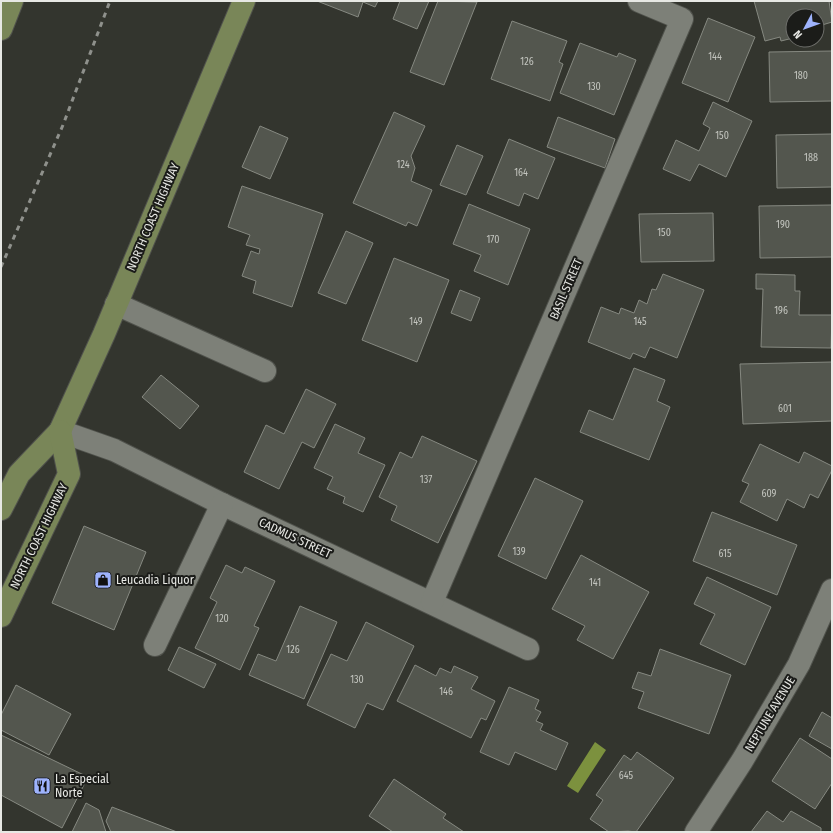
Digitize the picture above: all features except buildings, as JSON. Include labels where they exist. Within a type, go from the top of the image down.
[{"type":"main road","points":[[1,29],[12,1]]},
{"type":"main road","name":"NORTH COAST HIGHWAY","points":[[1,509],[19,474],[60,431],[104,334],[244,1]]},
{"type":"main road","name":"NORTH COAST HIGHWAY","points":[[1,616],[69,474],[60,431]]},
{"type":"street","name":"BASIL STREET","points":[[432,602],[682,19],[639,1]]},
{"type":"street","points":[[116,304],[265,371]]},
{"type":"street","name":"CADMUS STREET","points":[[60,431],[114,450],[222,504],[432,602],[528,649]]},
{"type":"street","points":[[155,645],[222,504]]},
{"type":"street","name":"NEPTUNE AVENUE","points":[[696,832],[742,761],[799,664],[832,590]]},
{"type":"shaded area","points":[[595,742],[606,750],[578,793],[567,786]]},
{"type":"railway","points":[[1,267],[63,125],[110,1]]},
{"type":"place","name":"Leucadia Liquor","points":[[103,580]]},
{"type":"place","name":"La Especial Norte","points":[[42,786]]}]
